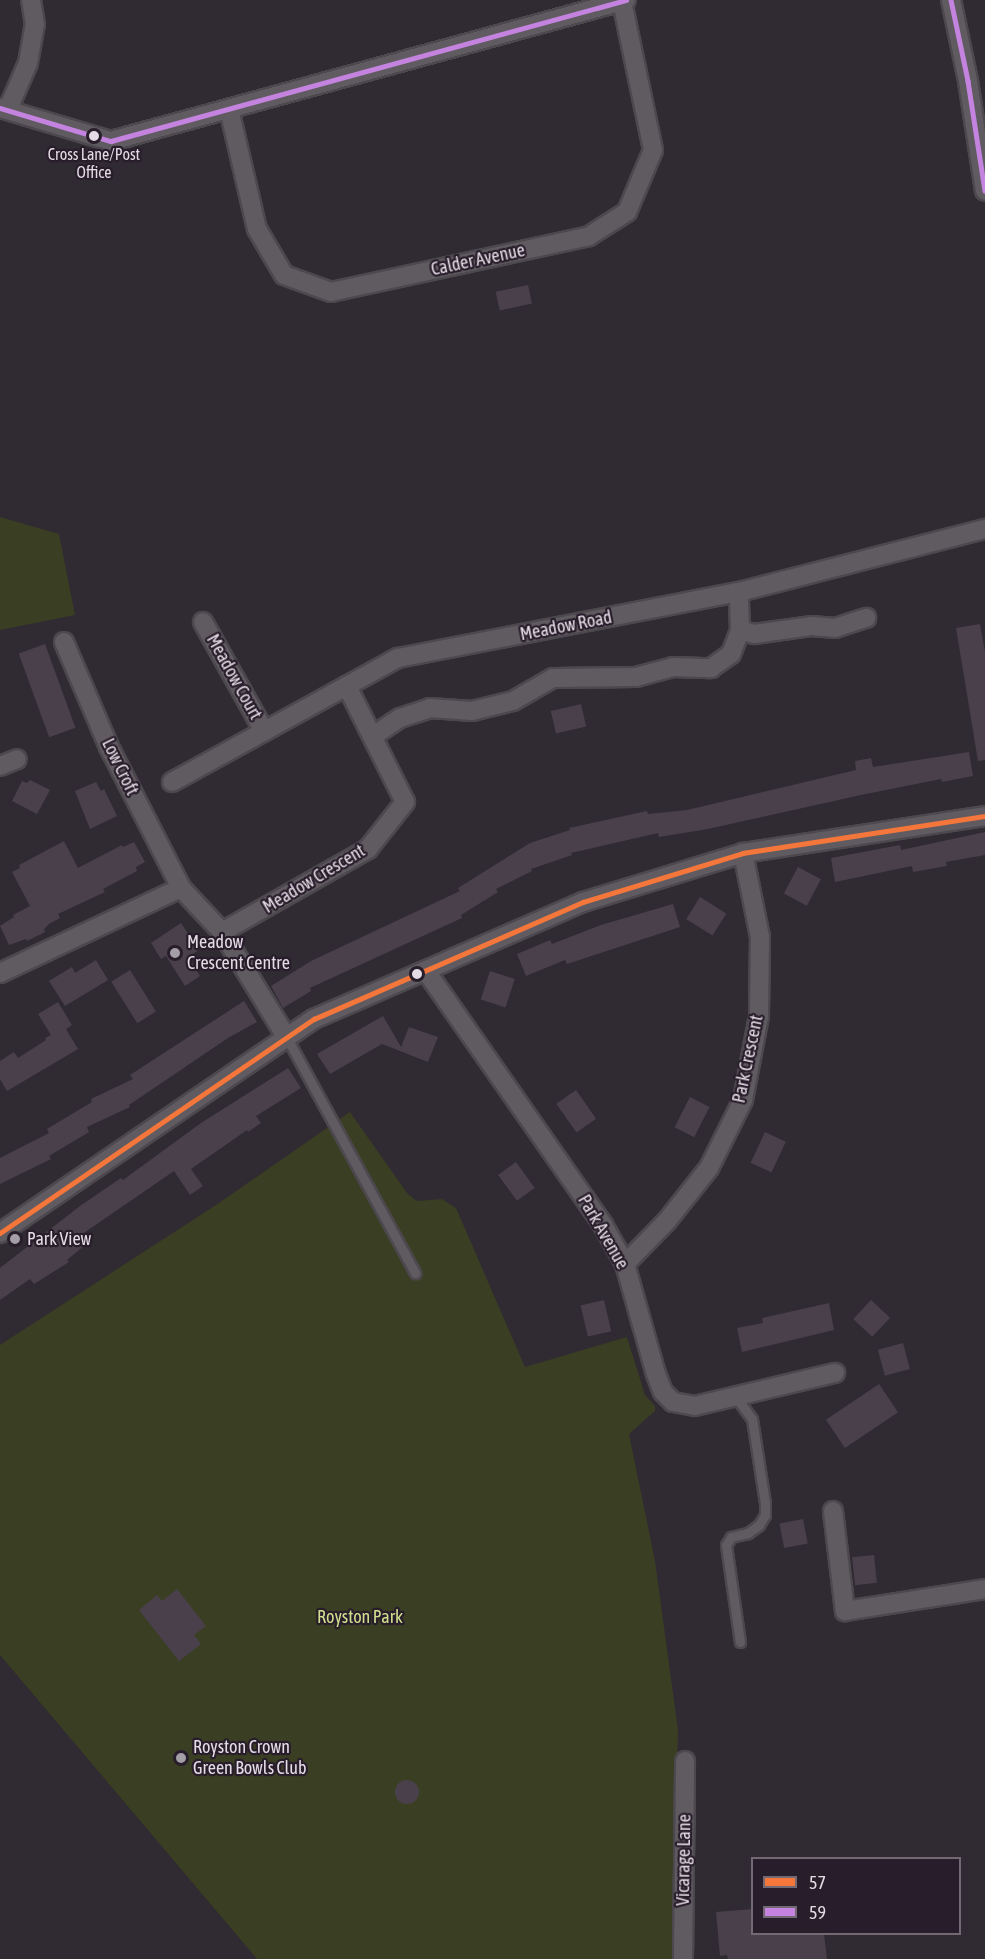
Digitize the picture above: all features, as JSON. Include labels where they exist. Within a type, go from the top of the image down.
[{"type":"street","points":[[31,0],[35,25],[28,63],[4,109],[111,141],[624,0]]},
{"type":"street","name":"Calder Avenue","points":[[229,109],[257,229],[284,275],[331,292],[589,236],[627,212],[653,150],[624,0]]},
{"type":"street","points":[[951,0],[968,81],[985,191]]},
{"type":"street","name":"Meadow Road","points":[[172,782],[398,658],[739,592],[985,529]]},
{"type":"street","points":[[373,736],[400,718],[430,708],[472,711],[513,701],[553,678],[636,677],[673,667],[711,668],[731,654],[740,630],[739,592]]},
{"type":"street","points":[[740,630],[754,634],[812,626],[835,628],[866,618]]},
{"type":"street","name":"Meadow Court","points":[[203,622],[264,731]]},
{"type":"street","name":"Low Croft","points":[[64,642],[109,747],[181,888]]},
{"type":"street","name":"Meadow Crescent","points":[[222,932],[368,849],[405,802],[347,686]]},
{"type":"street","points":[[0,766],[17,759]]},
{"type":"street","points":[[0,1233],[314,1019],[583,902],[743,853],[985,816]]},
{"type":"street","name":"Park Crescent","points":[[625,1264],[667,1221],[709,1168],[743,1100],[759,1016],[760,948],[743,853]]},
{"type":"street","points":[[0,973],[181,888],[222,932],[287,1038]]},
{"type":"street","name":"Park Avenue","points":[[426,971],[597,1215],[625,1264],[663,1392],[673,1402],[695,1406],[835,1373]]},
{"type":"street","points":[[833,1511],[845,1611],[985,1589]]},
{"type":"street","name":"Vicarage Lane","points":[[683,1959],[685,1761]]},
{"type":"lane","points":[[287,1038],[415,1273]]},
{"type":"lane","points":[[736,1397],[752,1419],[765,1503],[765,1515],[759,1525],[748,1533],[731,1537],[726,1545],[740,1642]]},
{"type":"green space","points":[[0,517],[59,534],[75,615],[0,630]]},
{"type":"green space","name":"Royston Park","points":[[350,1112],[407,1193],[417,1201],[442,1199],[456,1208],[525,1367],[627,1337],[645,1395],[655,1406],[655,1411],[629,1434],[655,1561],[678,1730],[672,1959],[257,1959],[0,1655],[0,1345],[216,1205]]},
{"type":"building","points":[[528,285],[532,304],[500,310],[496,292]]},
{"type":"building","points":[[980,624],[985,652],[985,760],[978,761],[956,628]]},
{"type":"building","points":[[45,644],[75,728],[49,737],[19,654]]},
{"type":"building","points":[[581,704],[586,726],[556,733],[551,711]]},
{"type":"building","points":[[969,752],[973,776],[942,782],[941,779],[861,795],[708,829],[659,837],[658,833],[571,853],[572,855],[531,869],[532,871],[496,889],[498,892],[461,915],[462,918],[310,988],[311,991],[283,1008],[271,986],[311,961],[460,891],[458,888],[530,843],[570,830],[569,828],[647,811],[648,814],[687,810],[856,770],[855,761],[871,758],[873,767]]},
{"type":"building","points":[[30,780],[50,790],[37,814],[12,801],[22,781],[27,783]]},
{"type":"building","points":[[96,782],[101,791],[104,789],[117,816],[90,829],[75,791]]},
{"type":"building","points":[[985,832],[985,855],[946,862],[947,866],[913,872],[912,866],[835,882],[831,858],[900,845],[901,850]]},
{"type":"building","points":[[64,841],[78,868],[122,845],[123,847],[134,842],[145,862],[136,867],[137,871],[103,889],[105,892],[58,914],[60,918],[49,924],[44,929],[45,932],[27,941],[26,939],[9,945],[0,926],[14,917],[13,915],[30,906],[12,872],[20,868],[19,865]]},
{"type":"building","points":[[798,867],[821,879],[807,906],[784,893]]},
{"type":"building","points":[[700,897],[726,913],[713,935],[686,919]]},
{"type":"building","points":[[673,904],[680,927],[567,964],[565,960],[526,976],[517,954],[550,940],[552,944],[601,925]]},
{"type":"building","name":"Meadow Crescent Centre","points":[[181,923],[199,950],[188,957],[200,976],[185,986],[166,956],[161,959],[151,943]]},
{"type":"building","points":[[96,960],[108,980],[65,1006],[49,981],[72,967],[75,973]]},
{"type":"building","points":[[130,970],[156,1012],[137,1023],[111,982]]},
{"type":"building","points":[[490,971],[515,979],[505,1008],[481,1000]]},
{"type":"building","points":[[244,1001],[257,1022],[228,1038],[129,1105],[130,1107],[87,1127],[89,1132],[49,1156],[51,1159],[0,1184],[0,1158],[49,1133],[47,1129],[92,1102],[91,1099],[133,1079],[130,1075]]},
{"type":"building","points":[[58,1002],[72,1025],[66,1029],[78,1049],[7,1091],[0,1079],[0,1061],[14,1052],[18,1058],[51,1035],[38,1014]]},
{"type":"building","points":[[383,1016],[401,1047],[409,1027],[438,1037],[428,1062],[382,1044],[330,1074],[317,1054]]},
{"type":"building","points":[[288,1068],[301,1088],[256,1116],[261,1123],[248,1132],[247,1130],[191,1169],[203,1186],[190,1195],[174,1171],[78,1237],[84,1246],[67,1260],[69,1262],[34,1284],[30,1279],[0,1300],[0,1268],[80,1206],[121,1178],[123,1180],[201,1123]]},
{"type":"building","points":[[576,1090],[596,1119],[576,1132],[556,1104]]},
{"type":"building","points":[[690,1097],[710,1107],[694,1137],[675,1127]]},
{"type":"building","points":[[765,1132],[786,1142],[771,1173],[751,1163]]},
{"type":"building","points":[[516,1162],[535,1188],[517,1201],[498,1175]]},
{"type":"building","points":[[604,1300],[611,1331],[588,1337],[581,1305]]},
{"type":"building","points":[[871,1300],[890,1318],[872,1337],[853,1319]]},
{"type":"building","points":[[829,1303],[834,1330],[742,1352],[737,1328],[763,1323],[762,1318]]},
{"type":"building","points":[[903,1343],[910,1369],[885,1376],[878,1350]]},
{"type":"building","points":[[879,1384],[898,1412],[845,1448],[826,1420]]},
{"type":"building","points":[[803,1519],[808,1544],[784,1548],[779,1524]]},
{"type":"building","points":[[874,1555],[877,1583],[855,1585],[852,1557]]},
{"type":"building","points":[[177,1589],[206,1626],[194,1635],[201,1644],[179,1661],[139,1610],[157,1595],[162,1601]]},
{"type":"building","points":[[407,1780],[412,1781],[418,1787],[418,1797],[412,1803],[407,1804],[402,1803],[396,1797],[395,1792],[396,1787],[402,1781]]},
{"type":"building","points":[[751,1909],[751,1935],[824,1935],[827,1959],[728,1959],[727,1955],[720,1956],[716,1912]]},
{"type":"transit line","name":"59","points":[[0,108],[111,141],[626,0]]},
{"type":"transit line","name":"59","points":[[951,0],[968,81],[985,191]]},
{"type":"transit line","name":"57","points":[[0,1233],[314,1019],[583,902],[743,853],[985,816]]},
{"type":"place","name":"Cross Lane/Post Office","points":[[94,136]]},
{"type":"place","name":"Meadow Crescent Centre","points":[[175,953]]},
{"type":"place","name":"Park View","points":[[15,1239]]},
{"type":"place","name":"Royston Crown Green Bowls Club","points":[[181,1758]]}]
